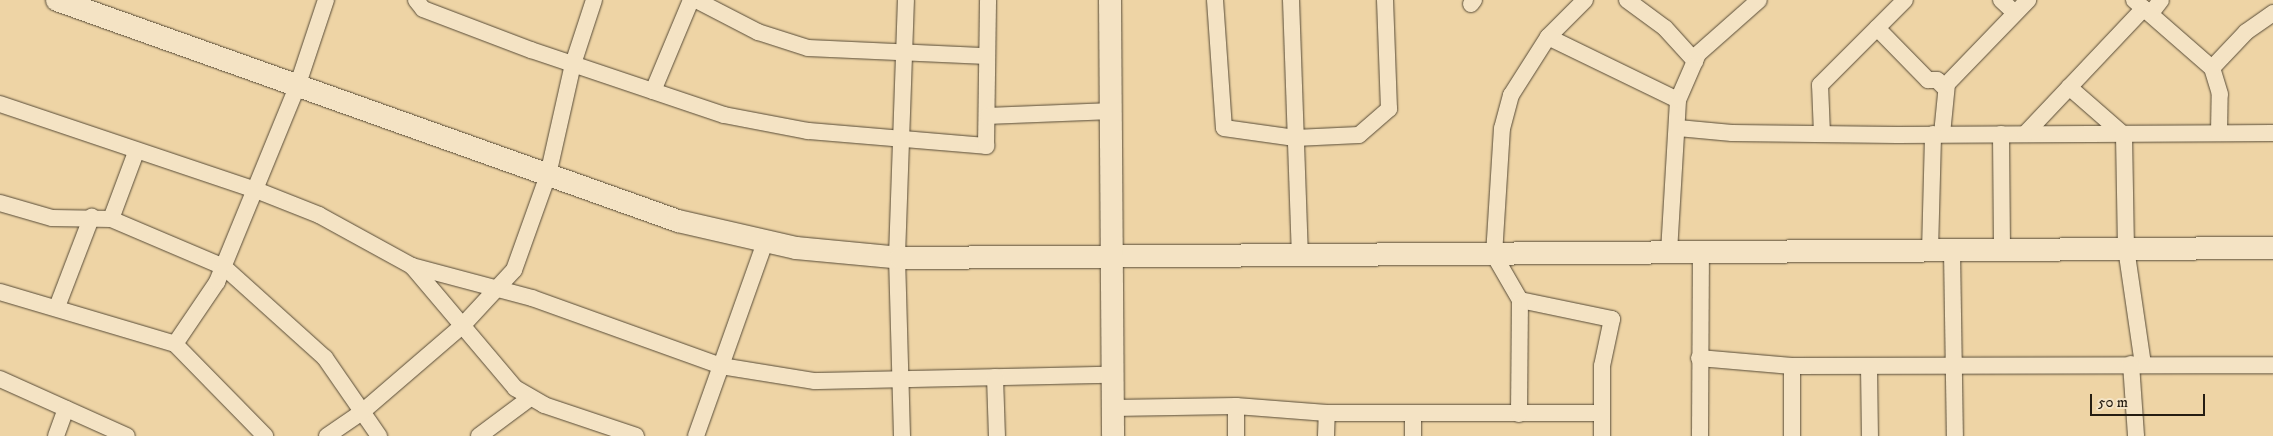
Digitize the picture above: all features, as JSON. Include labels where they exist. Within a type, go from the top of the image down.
[{"type":"street","points":[[57,0],[678,221],[765,242],[897,256],[1494,255],[2273,248]]},
{"type":"street","points":[[175,344],[201,310],[224,267],[297,87],[326,0]]},
{"type":"street","points":[[416,0],[423,9],[573,64],[751,122],[902,141],[988,146],[988,0]]},
{"type":"street","points":[[327,436],[362,412],[462,325],[499,290],[518,261],[548,175],[573,64],[594,0]]},
{"type":"street","points":[[653,91],[691,0]]},
{"type":"street","points":[[696,0],[784,43],[905,54],[987,56]]},
{"type":"street","points":[[902,436],[897,256],[906,0]]},
{"type":"street","points":[[1110,0],[1113,436]]},
{"type":"street","points":[[1215,0],[1224,128],[1295,138],[1359,135],[1390,109],[1385,0]]},
{"type":"street","points":[[1291,0],[1300,255]]},
{"type":"street","points":[[1519,414],[1520,300],[1494,255],[1502,128],[1511,96],[1548,37],[1585,0]]},
{"type":"street","points":[[1627,0],[1666,28],[1695,61]]},
{"type":"street","points":[[1669,252],[1678,128],[1678,100],[1695,61],[1711,40],[1759,0]]},
{"type":"street","points":[[1822,134],[1820,85],[1906,0]]},
{"type":"street","points":[[2001,0],[2015,13]]},
{"type":"street","points":[[1930,252],[1938,134],[1945,88],[1963,64],[2028,0]]},
{"type":"street","points":[[2025,134],[2143,7],[2161,0]]},
{"type":"street","points":[[2143,7],[2212,68],[2220,94],[2219,133]]},
{"type":"street","points":[[2212,68],[2246,32],[2273,13]]},
{"type":"street","points":[[1877,28],[1928,80],[1938,80],[1945,88]]},
{"type":"street","points":[[1548,37],[1678,100]]},
{"type":"street","points":[[2069,87],[2124,135],[2126,248],[2137,364],[2136,436]]},
{"type":"street","points":[[0,104],[136,152],[256,190],[319,215],[412,266],[499,290],[721,366],[788,380],[899,380],[1112,375]]},
{"type":"street","points":[[988,116],[1111,111]]},
{"type":"street","points":[[1678,128],[1822,134],[2124,135],[2273,132]]},
{"type":"street","points":[[2001,134],[2002,251]]},
{"type":"street","points":[[111,219],[136,152]]},
{"type":"street","points":[[0,202],[52,218],[92,216],[111,219],[224,267],[325,358],[379,436]]},
{"type":"street","points":[[57,308],[92,216]]},
{"type":"street","points":[[696,436],[765,242]]},
{"type":"street","points":[[1700,436],[1701,252]]},
{"type":"street","points":[[1952,252],[1955,436]]},
{"type":"street","points":[[412,266],[462,325],[530,398],[597,431],[636,436]]},
{"type":"street","points":[[0,292],[175,344],[265,436]]},
{"type":"street","points":[[1520,300],[1612,319],[1602,366],[1602,436]]},
{"type":"street","points":[[1699,358],[1792,366],[1869,367],[2137,364],[2273,365]]},
{"type":"street","points":[[1792,366],[1792,436]]},
{"type":"street","points":[[1869,367],[1870,436]]},
{"type":"street","points":[[995,377],[997,436]]},
{"type":"street","points":[[0,379],[127,436]]},
{"type":"street","points":[[479,436],[530,398]]},
{"type":"street","points":[[1113,408],[1236,406],[1327,413],[1602,413]]},
{"type":"street","points":[[1236,406],[1236,436]]},
{"type":"street","points":[[56,436],[66,409]]},
{"type":"street","points":[[1326,436],[1327,413]]},
{"type":"street","points":[[1412,413],[1413,436]]}]
